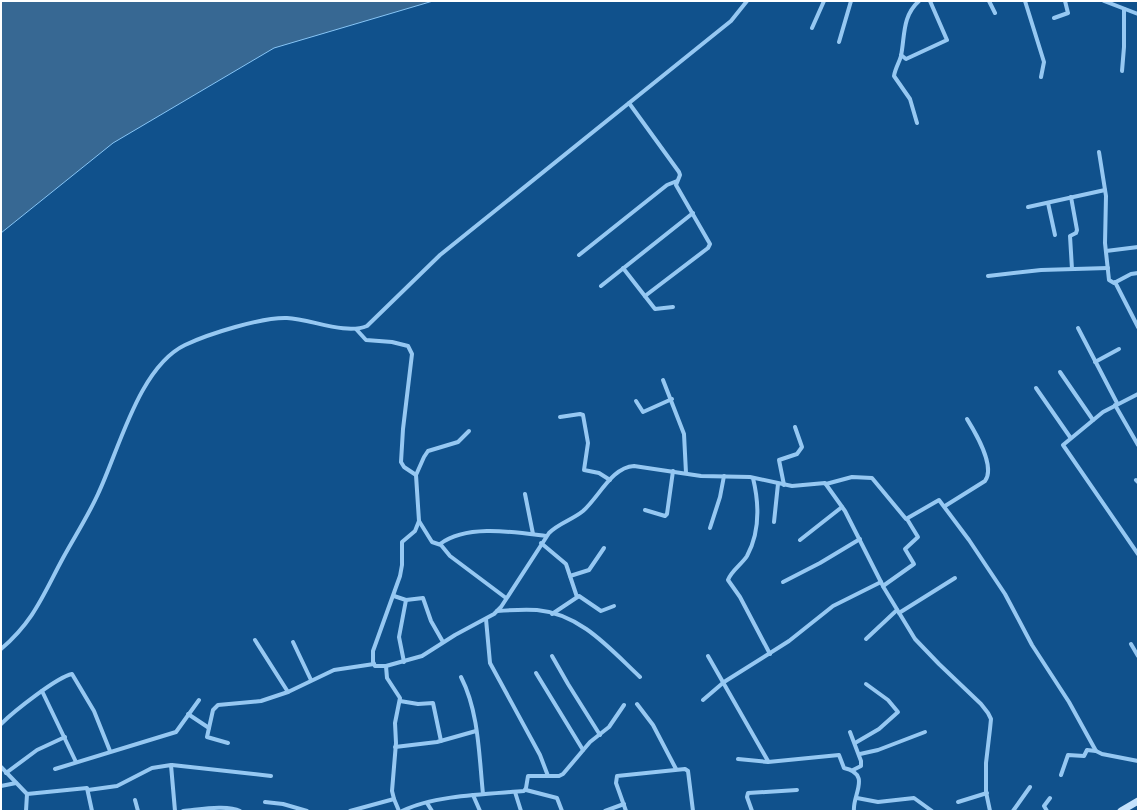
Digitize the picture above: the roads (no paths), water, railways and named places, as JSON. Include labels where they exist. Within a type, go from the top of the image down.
[{"type":"street","points":[[1,649],[16,636],[38,607],[98,494],[134,407],[153,372],[165,358],[185,345],[234,328],[270,319],[289,318],[356,329],[361,329],[371,324],[440,255],[721,29],[747,1]]},
{"type":"street","points":[[812,28],[824,1]]},
{"type":"street","points":[[840,42],[851,1]]},
{"type":"street","points":[[917,123],[910,99],[894,76],[901,55],[906,19],[919,1]]},
{"type":"street","points":[[901,55],[906,59],[947,40],[930,1]]},
{"type":"street","points":[[990,1],[995,13]]},
{"type":"street","points":[[1025,1],[1044,62],[1041,77]]},
{"type":"street","points":[[1054,18],[1068,13],[1065,1]]},
{"type":"street","points":[[1104,1],[1138,14]]},
{"type":"street","points":[[1122,70],[1124,47],[1124,9]]},
{"type":"street","points":[[579,255],[667,185],[676,181],[680,175],[678,170],[629,103]]},
{"type":"street","points":[[1099,152],[1105,190],[1106,251],[1110,282],[1115,282],[1131,274],[1138,273]]},
{"type":"street","points":[[645,296],[710,246],[710,242],[676,185],[676,181]]},
{"type":"street","points":[[1028,207],[1105,190]]},
{"type":"street","points":[[1071,197],[1077,230],[1076,233],[1070,236],[1072,269]]},
{"type":"street","points":[[1048,203],[1055,235]]},
{"type":"street","points":[[601,286],[693,214]]},
{"type":"street","points":[[1106,251],[1138,247]]},
{"type":"street","points":[[623,268],[657,309],[673,307]]},
{"type":"street","points":[[988,276],[1041,270],[1108,268]]},
{"type":"street","points":[[1115,282],[1138,327]]},
{"type":"street","points":[[1078,328],[1138,445]]},
{"type":"street","points":[[356,329],[366,340],[398,343],[408,346],[412,352],[400,462],[404,467],[416,475]]},
{"type":"street","points":[[1095,362],[1118,349]]},
{"type":"street","points":[[1060,372],[1092,420]]},
{"type":"street","points":[[663,380],[672,399],[684,434],[686,474]]},
{"type":"street","points":[[1036,388],[1070,437]]},
{"type":"street","points":[[1138,394],[1116,404],[1092,420],[1063,444],[1063,448],[1138,554]]},
{"type":"street","points":[[636,401],[643,412],[672,399]]},
{"type":"street","points":[[560,417],[580,414],[583,415],[588,443],[584,470],[599,473],[610,480]]},
{"type":"street","points":[[945,506],[985,481],[988,477],[982,445],[967,418]]},
{"type":"street","points":[[784,485],[779,460],[797,454],[802,447],[795,427]]},
{"type":"street","points":[[469,431],[458,442],[428,451],[422,460],[416,475],[420,521],[430,541],[440,544],[450,556],[506,598]]},
{"type":"street","points":[[228,743],[208,738],[213,710],[218,705],[251,703],[288,692],[334,670],[374,664],[378,666],[386,666],[404,662],[422,656],[443,642],[486,619],[497,611],[546,536],[558,525],[583,511],[610,480],[624,468],[630,466],[686,474],[754,478],[784,485],[803,486],[826,484],[852,477],[872,478],[904,518],[907,519],[918,537],[905,551],[914,564],[882,584],[833,606],[770,654],[724,682],[703,700]]},
{"type":"street","points":[[645,510],[665,516],[667,514],[673,471]]},
{"type":"street","points":[[710,528],[720,497],[724,476]]},
{"type":"street","points":[[754,478],[757,502],[755,539],[746,556],[728,580],[740,597],[770,654]]},
{"type":"street","points":[[774,522],[778,484]]},
{"type":"street","points":[[826,484],[842,507],[860,539],[882,584],[916,639],[939,664],[981,704],[988,713],[991,719],[986,763],[987,793],[990,811]]},
{"type":"street","points":[[525,494],[533,534]]},
{"type":"street","points":[[907,519],[937,500],[945,506],[1004,594],[1032,644],[1069,702],[1096,751]]},
{"type":"street","points":[[800,540],[842,507]]},
{"type":"street","points":[[374,664],[373,651],[394,596],[401,568],[402,542],[415,530],[420,521]]},
{"type":"street","points":[[440,544],[450,537],[472,532],[533,534],[546,536]]},
{"type":"street","points":[[783,582],[820,563],[860,539]]},
{"type":"street","points":[[541,543],[564,562],[576,597]]},
{"type":"street","points":[[570,576],[589,570],[604,548]]},
{"type":"street","points":[[866,639],[898,612],[955,578]]},
{"type":"street","points":[[394,596],[406,600],[423,598],[432,621],[443,642]]},
{"type":"street","points":[[552,614],[576,597],[581,596],[601,611],[614,606]]},
{"type":"street","points":[[404,662],[399,637],[406,600]]},
{"type":"street","points":[[497,611],[527,610],[552,614],[587,628],[640,677]]},
{"type":"street","points":[[486,619],[490,663],[540,755],[548,776]]},
{"type":"street","points":[[255,640],[288,692]]},
{"type":"street","points":[[293,642],[311,680]]},
{"type":"street","points":[[1131,644],[1138,656]]},
{"type":"street","points":[[552,656],[571,690],[600,735]]},
{"type":"street","points":[[708,656],[768,762]]},
{"type":"street","points":[[386,666],[387,678],[399,695],[400,701],[395,723],[392,791],[399,811]]},
{"type":"street","points":[[536,673],[583,750]]},
{"type":"street","points":[[1,724],[9,715],[42,691],[70,674],[74,676],[94,711],[110,751]]},
{"type":"street","points":[[461,677],[469,696],[476,731],[483,794]]},
{"type":"street","points":[[855,743],[879,729],[898,712],[888,700],[866,684]]},
{"type":"street","points":[[42,691],[76,762]]},
{"type":"street","points":[[55,769],[176,732],[199,700]]},
{"type":"street","points":[[400,701],[418,704],[433,703],[441,741]]},
{"type":"street","points":[[637,704],[653,725],[676,769]]},
{"type":"street","points":[[526,790],[528,776],[559,776],[563,774],[575,762],[583,750],[609,727],[624,705]]},
{"type":"street","points":[[188,714],[209,728]]},
{"type":"street","points":[[395,747],[441,741],[476,731]]},
{"type":"street","points":[[850,732],[860,754],[861,766],[853,770]]},
{"type":"street","points":[[860,754],[878,750],[925,732]]},
{"type":"street","points":[[6,773],[37,750],[65,737]]},
{"type":"street","points":[[1061,775],[1069,754],[1084,756],[1087,750],[1138,761]]},
{"type":"street","points":[[738,759],[768,762],[838,755],[844,768],[853,770],[857,775],[859,784],[854,811]]},
{"type":"street","points":[[1,767],[27,794],[86,788],[88,790],[117,786],[152,768],[172,765],[271,776]]},
{"type":"street","points":[[172,765],[175,811]]},
{"type":"street","points":[[626,811],[616,783],[617,776],[685,769],[688,771],[693,811]]},
{"type":"street","points":[[1,786],[16,784]]},
{"type":"street","points":[[1013,811],[1030,787]]},
{"type":"street","points":[[88,790],[92,811]]},
{"type":"street","points":[[402,811],[427,803],[473,795],[526,790],[557,798],[562,811]]},
{"type":"street","points":[[752,811],[747,797],[748,793],[798,790]]},
{"type":"street","points":[[515,792],[521,811]]},
{"type":"street","points":[[958,802],[987,793]]},
{"type":"street","points":[[25,811],[27,794]]},
{"type":"street","points":[[473,795],[480,811]]},
{"type":"street","points":[[857,798],[878,802],[914,798],[932,811]]},
{"type":"street","points":[[1047,811],[1044,806],[1050,798]]},
{"type":"street","points":[[350,811],[394,799]]},
{"type":"street","points":[[135,800],[138,811]]},
{"type":"street","points":[[1122,811],[1138,801]]},
{"type":"street","points":[[265,802],[283,804],[307,811]]},
{"type":"street","points":[[427,803],[432,811]]},
{"type":"street","points":[[605,811],[624,804]]},
{"type":"street","points":[[183,811],[213,808],[234,809],[240,811]]},
{"type":"water","points":[[1,1],[433,1],[274,48],[113,143],[1,233]]}]
